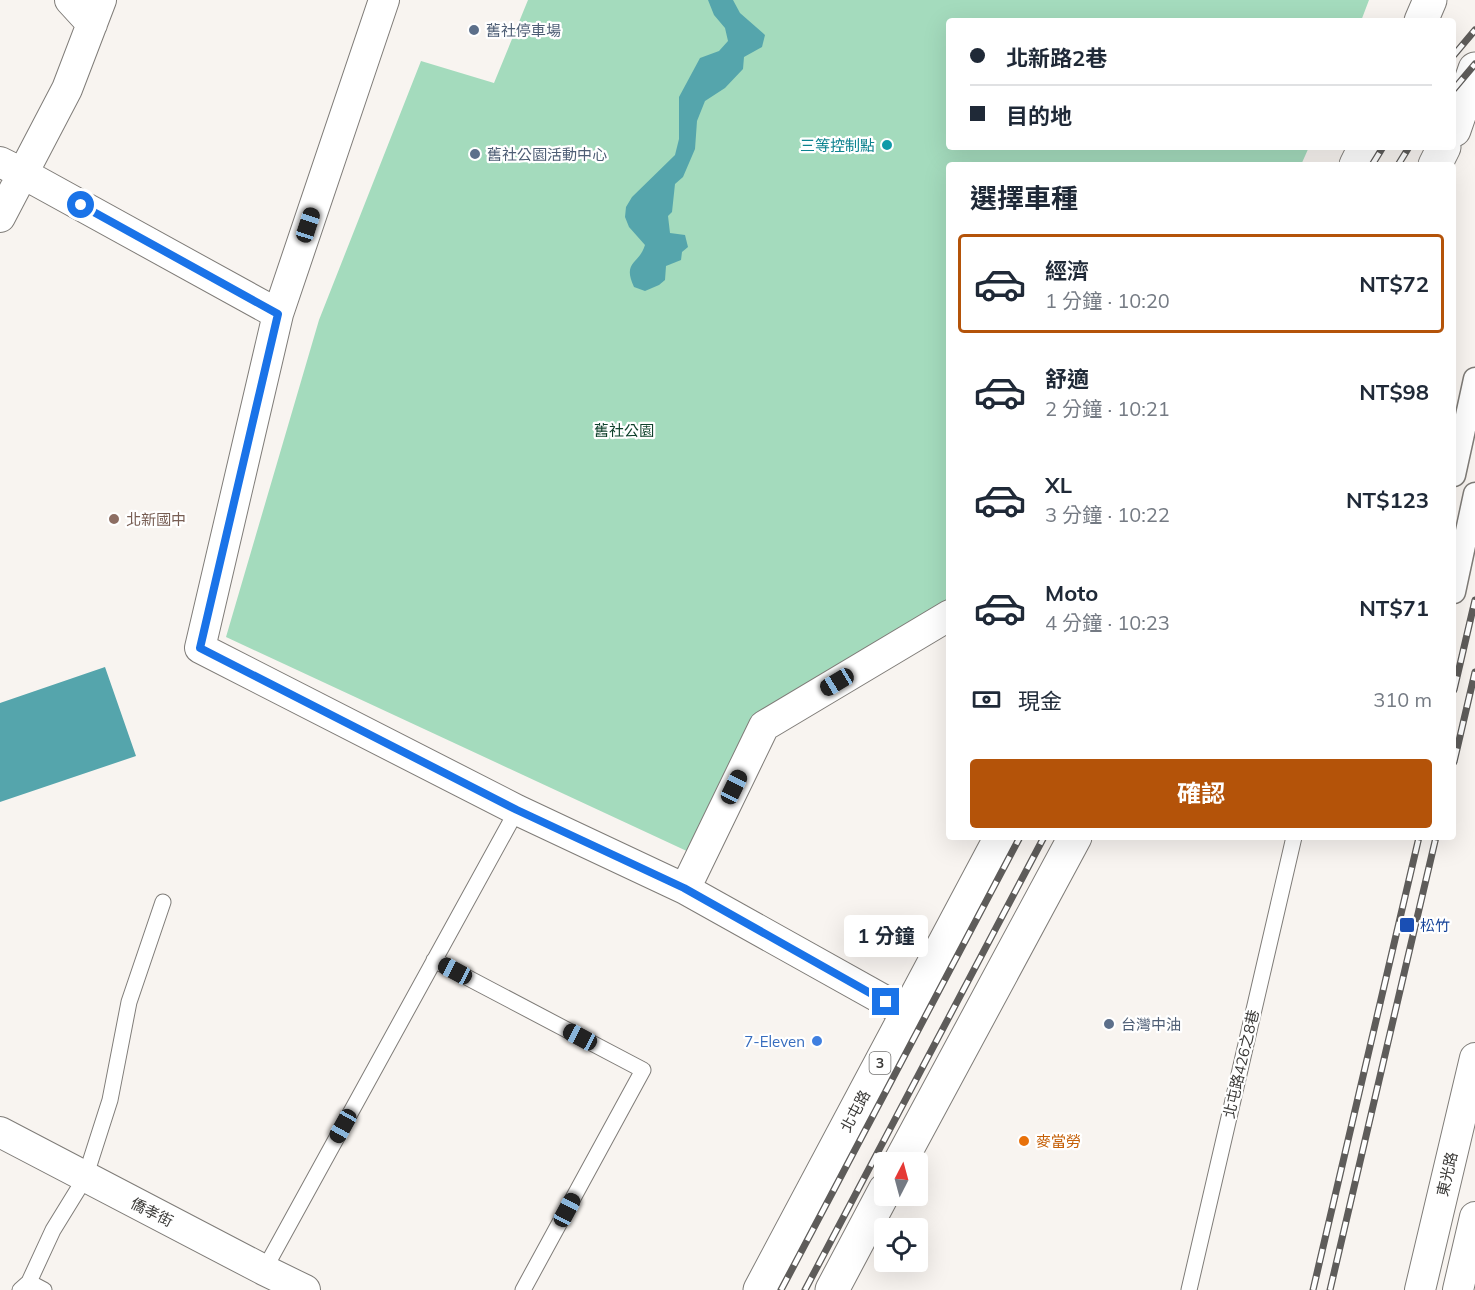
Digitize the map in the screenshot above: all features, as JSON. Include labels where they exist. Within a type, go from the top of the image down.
[{"type":"main road","points":[[1422,18],[1430,0]]},
{"type":"main road","points":[[1456,124],[1475,69]]},
{"type":"main road","name":"北屯路","points":[[760,1290],[999,840]]},
{"type":"main road","points":[[905,1152],[1073,840]]},
{"type":"main road","points":[[832,1290],[877,1206]]},
{"type":"street","points":[[0,217],[7,174],[67,89],[96,12],[70,0]]},
{"type":"street","points":[[384,0],[278,314],[200,648],[517,810],[684,888],[907,1013]]},
{"type":"street","points":[[7,174],[278,314]]},
{"type":"street","points":[[1456,466],[1475,379]]},
{"type":"street","points":[[1456,583],[1475,494]]},
{"type":"street","points":[[684,888],[764,726],[946,617]]},
{"type":"street","name":"東光路","points":[[1420,1290],[1475,1058]]},
{"type":"street","name":"僑孝街","points":[[0,1132],[305,1290]]},
{"type":"street","points":[[1458,1290],[1475,1216]]},
{"type":"lane","points":[[264,1270],[517,810]]},
{"type":"lane","name":"北屯路426之8巷","points":[[1189,1290],[1293,840]]},
{"type":"lane","points":[[44,1290],[25,1286],[53,1230],[85,1178],[110,1100],[129,1002],[163,902]]},
{"type":"lane","points":[[434,960],[643,1070],[523,1290]]},
{"type":"green space","name":"舊社公園","points":[[528,0],[1369,0],[1362,18],[946,18],[946,150],[1308,150],[1302,162],[946,162],[946,617],[761,726],[691,853],[226,637],[319,320],[421,61],[494,83]]},
{"type":"water","points":[[708,0],[733,0],[740,13],[765,35],[762,47],[744,57],[743,69],[725,88],[705,101],[697,121],[695,149],[683,177],[675,184],[672,212],[668,216],[670,233],[685,235],[688,247],[682,252],[681,260],[666,266],[665,280],[645,291],[634,287],[631,279],[631,268],[645,245],[629,227],[625,217],[626,207],[632,197],[675,155],[679,139],[679,97],[700,58],[719,51],[728,41],[725,28],[714,15]]},
{"type":"water","points":[[105,667],[136,756],[0,802],[0,703]]},
{"type":"railway","points":[[1456,53],[1475,30]]},
{"type":"railway","points":[[1456,87],[1475,64]]},
{"type":"railway","points":[[1374,162],[1381,150]]},
{"type":"railway","points":[[1400,162],[1407,150]]},
{"type":"railway","points":[[1456,681],[1475,600]]},
{"type":"railway","points":[[1456,753],[1475,672]]},
{"type":"railway","points":[[781,1290],[1018,840]]},
{"type":"railway","points":[[805,1290],[1042,840]]},
{"type":"railway","points":[[1313,1290],[1418,840]]},
{"type":"railway","points":[[1330,1290],[1435,840]]},
{"type":"place","name":"舊社停車場","points":[[474,30]]},
{"type":"place","name":"三等控制點","points":[[887,145]]},
{"type":"place","name":"舊社公園活動中心","points":[[475,154]]},
{"type":"place","name":"北新國中","points":[[114,519]]},
{"type":"place","name":"松竹","points":[[1407,925]]},
{"type":"place","name":"台灣中油","points":[[1109,1024]]},
{"type":"place","name":"7-Eleven","points":[[817,1041]]},
{"type":"place","name":"麥當勞","points":[[1024,1141]]},
{"type":"route","points":[[81,205],[278,314],[200,648],[517,810],[684,888],[886,1002]]}]
